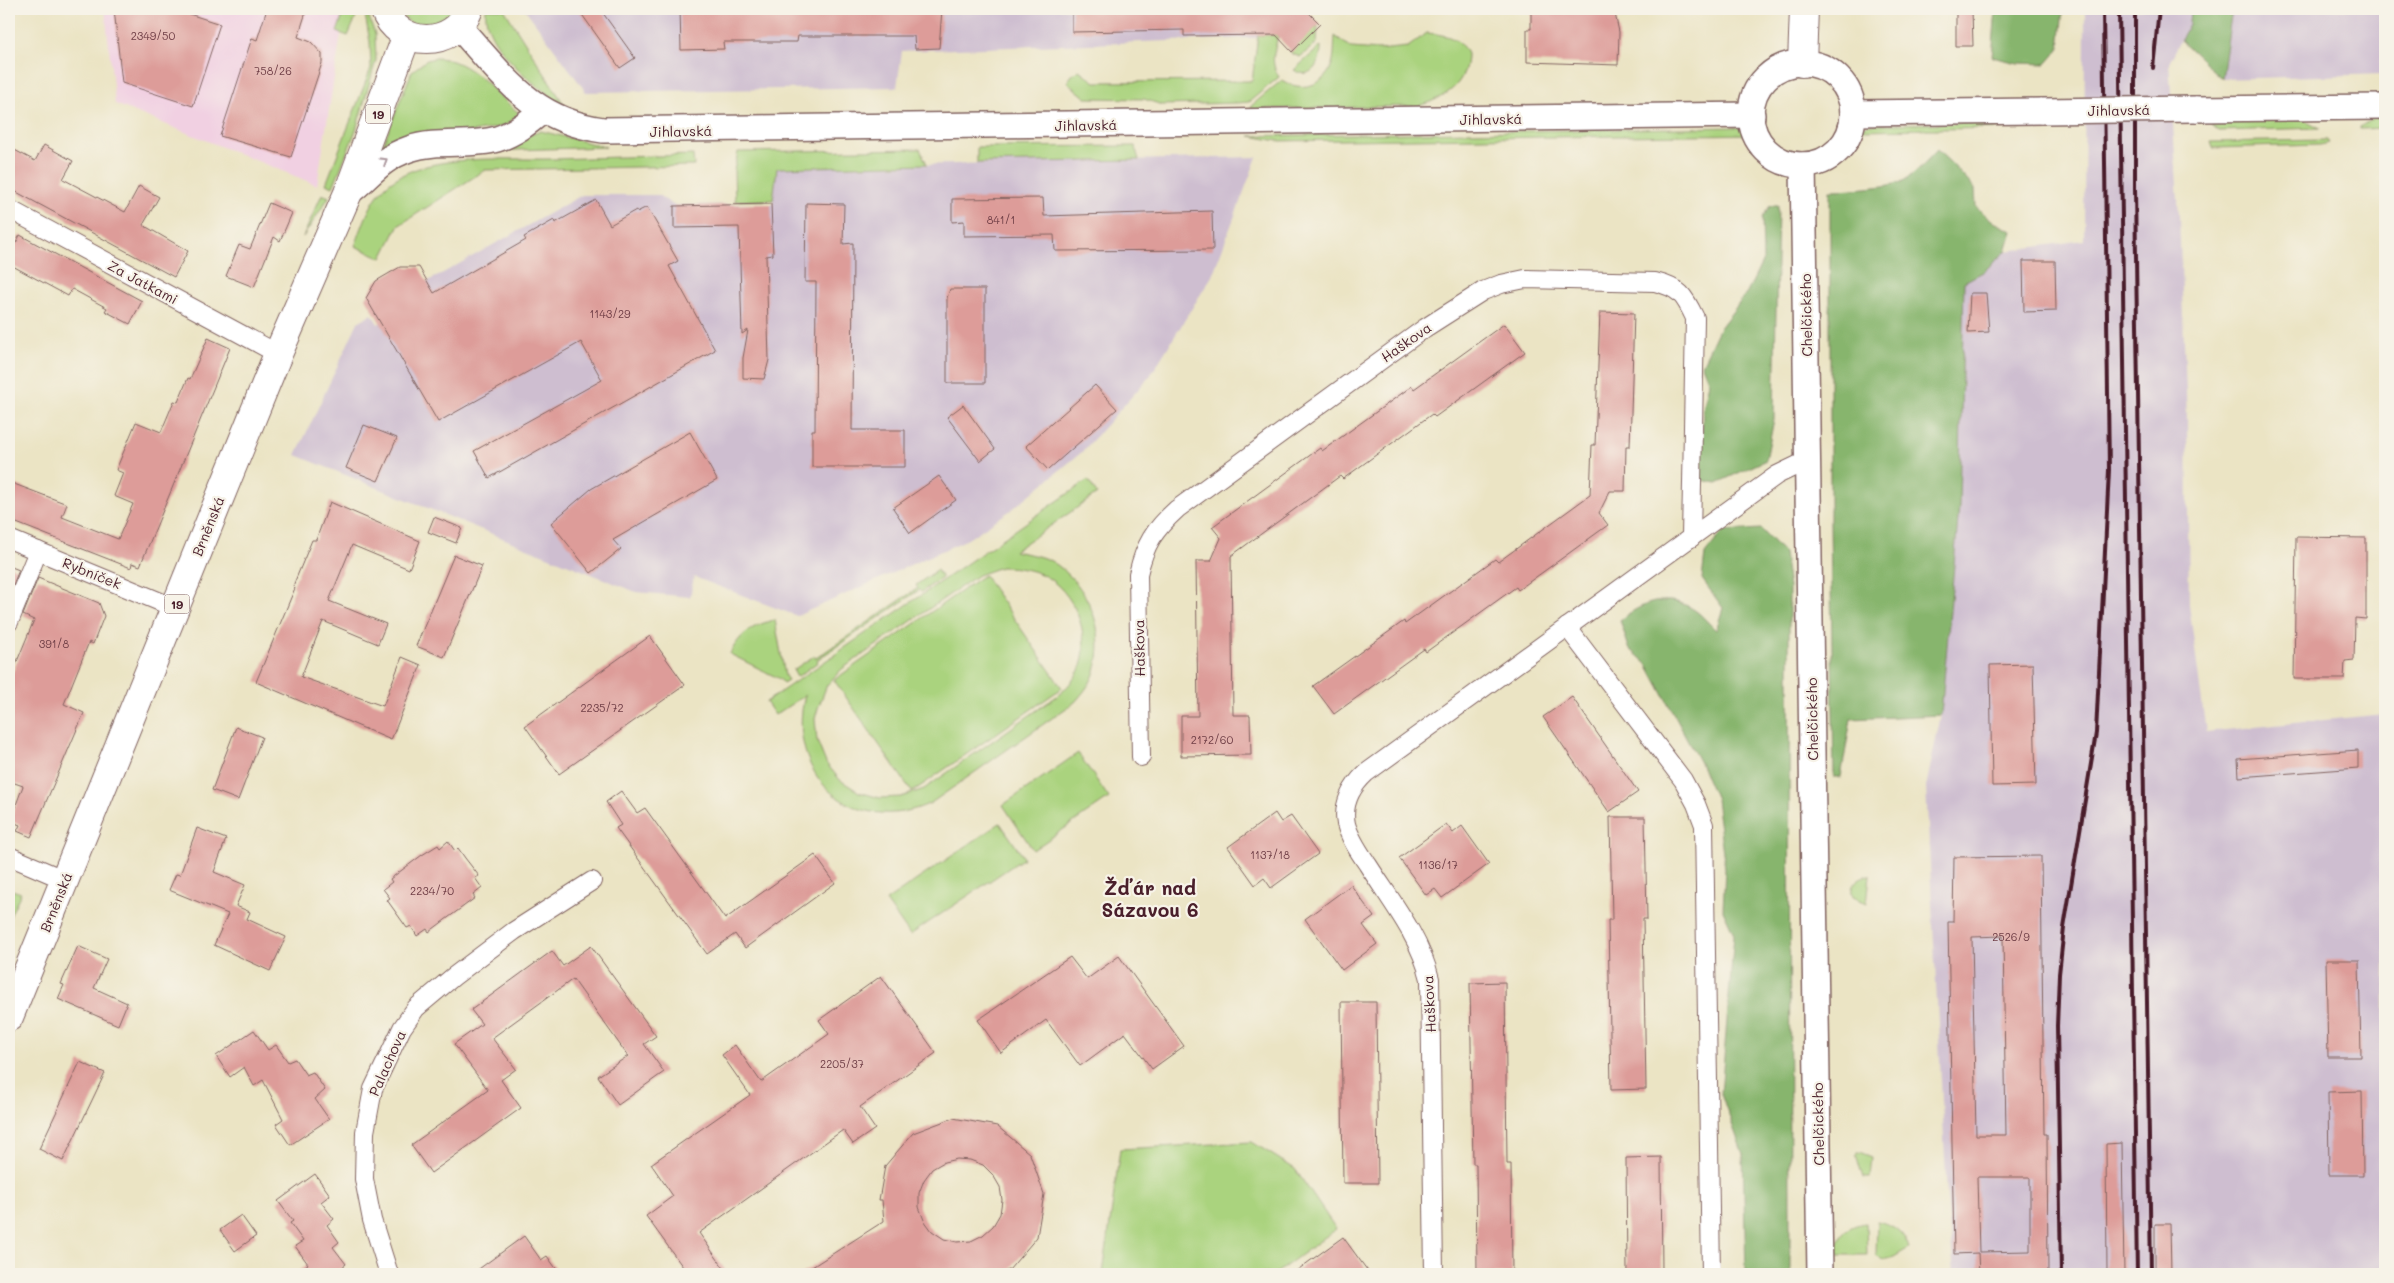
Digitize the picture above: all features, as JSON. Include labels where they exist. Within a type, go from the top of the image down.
[{"type":"main road","points":[[384,9],[392,24],[407,35],[431,40],[446,36],[464,18]]},
{"type":"main road","points":[[1802,63],[1804,9]]},
{"type":"main road","name":"Jihlavská","points":[[464,18],[508,80],[542,111],[565,122],[583,127],[626,132],[1752,115]]},
{"type":"main road","name":"Brněnská","points":[[9,1017],[278,354],[348,193],[407,35]]},
{"type":"main road","points":[[1802,63],[1821,67],[1838,78],[1849,94],[1853,113],[1850,131],[1841,147],[1826,159],[1803,165],[1783,161],[1767,150],[1756,134],[1752,115],[1756,94],[1769,76],[1788,66],[1802,63]]},
{"type":"main road","name":"Jihlavská","points":[[1853,113],[2385,107]]},
{"type":"main road","points":[[348,193],[359,185],[374,168],[398,154],[438,143],[496,139],[520,128],[542,111]]},
{"type":"main road","name":"Chelčického","points":[[1803,165],[1820,1274]]},
{"type":"street","name":"Za Jatkami","points":[[9,209],[278,354]]},
{"type":"street","name":"Haškova","points":[[1141,757],[1138,574],[1146,545],[1160,525],[1177,509],[1425,328],[1492,288],[1525,279],[1655,282],[1674,286],[1688,303],[1695,318],[1691,538]]},
{"type":"street","name":"Haškova","points":[[1434,1274],[1430,979],[1426,962],[1418,944],[1355,844],[1346,824],[1346,806],[1355,784],[1366,772],[1777,475],[1808,460]]},
{"type":"street","name":"Rybníček","points":[[9,539],[175,608]]},
{"type":"street","points":[[9,622],[38,551]]},
{"type":"street","points":[[1567,627],[1682,780],[1696,804],[1704,825],[1711,1274]]},
{"type":"street","points":[[9,856],[65,880]]},
{"type":"street","name":"Palachova","points":[[389,1274],[372,1220],[364,1180],[365,1132],[373,1089],[402,1028],[416,1008],[454,976],[514,931],[592,881]]},
{"type":"shaded area","points":[[105,9],[345,9],[317,185],[115,104]]},
{"type":"shaded area","points":[[525,9],[1277,9],[1276,37],[902,51],[897,87],[586,92]]},
{"type":"shaded area","points":[[2085,9],[2190,9],[2189,24],[2169,63],[2179,216],[2187,417],[2189,605],[2206,732],[2385,714],[2385,1274],[1954,1274],[1947,1198],[1926,787],[1941,715],[1959,507],[1964,282],[1983,272],[2006,251],[2084,240]]},
{"type":"shaded area","points":[[2232,9],[2385,9],[2385,74],[2222,79]]},
{"type":"shaded area","points":[[1257,157],[1212,276],[1150,376],[1082,452],[1011,510],[968,539],[797,616],[694,577],[690,597],[636,592],[296,455],[358,322],[372,314],[378,324],[433,293],[427,282],[582,195],[658,195],[673,205],[773,204],[777,168]]},
{"type":"green space","points":[[337,9],[356,9],[357,15],[348,36],[337,32],[344,12]]},
{"type":"green space","points":[[364,9],[366,9],[375,34],[376,60],[356,130],[333,187],[326,184],[371,68],[370,42]]},
{"type":"green space","points":[[394,9],[457,9],[445,23],[418,29]]},
{"type":"green space","points":[[486,9],[504,9],[565,106],[527,78],[502,51],[487,23]]},
{"type":"green space","points":[[1996,9],[2063,9],[2059,49],[2046,64],[2018,63],[1992,57]]},
{"type":"green space","points":[[2190,9],[2232,9],[2222,79],[2181,40],[2189,24]]},
{"type":"green space","points":[[1318,26],[1317,43],[1300,57],[1291,53],[1290,49]]},
{"type":"green space","points":[[1427,33],[1455,40],[1460,43],[1467,54],[1466,65],[1459,82],[1453,89],[1428,103],[1418,106],[1251,109],[1251,106],[1282,80],[1296,86],[1303,86],[1316,83],[1322,79],[1331,67],[1335,36],[1351,48],[1379,50],[1408,47]]},
{"type":"green space","points":[[1258,35],[1278,35],[1273,61],[1279,77],[1249,102],[1162,105],[1144,99],[1086,98],[1067,82],[1079,70],[1095,82],[1252,81]]},
{"type":"green space","points":[[1321,46],[1320,58],[1310,72],[1300,73],[1294,70]]},
{"type":"green space","points":[[435,58],[448,60],[470,70],[520,114],[504,126],[388,148],[383,144],[412,71],[427,60]]},
{"type":"green space","points":[[2373,118],[2385,118],[2385,128],[2360,129],[2360,127]]},
{"type":"green space","points":[[2212,119],[2303,119],[2320,128],[2218,131],[2211,125]]},
{"type":"green space","points":[[2035,123],[2022,128],[1854,130],[1869,124]]},
{"type":"green space","points":[[1736,127],[1759,134],[1278,141],[1250,136]]},
{"type":"green space","points":[[541,131],[606,147],[487,151]]},
{"type":"green space","points":[[2327,140],[2329,143],[2320,145],[2213,148],[2211,142]]},
{"type":"green space","points":[[1135,146],[1139,160],[977,163],[977,147]]},
{"type":"green space","points":[[920,149],[927,164],[777,168],[773,200],[735,201],[734,170],[738,152]]},
{"type":"green space","points":[[1937,150],[1975,189],[1976,207],[1994,222],[2012,231],[2006,251],[1983,272],[1964,282],[1959,507],[1941,715],[1851,719],[1841,777],[1834,777],[1830,523],[1830,190],[1878,187],[1901,182],[1916,172]]},
{"type":"green space","points":[[693,155],[694,166],[485,170],[398,226],[382,258],[355,246],[373,202],[385,187],[408,172],[427,166],[447,162],[491,159]]},
{"type":"green space","points":[[322,194],[329,197],[303,237]]},
{"type":"green space","points":[[1770,206],[1778,206],[1774,419],[1766,460],[1717,483],[1701,480],[1703,409],[1709,383],[1702,365],[1719,329],[1747,293],[1763,260],[1762,218]]},
{"type":"green space","points":[[1088,480],[1097,494],[1014,551],[1051,561],[1064,570],[1085,596],[1097,626],[1099,642],[1094,674],[1086,689],[1075,702],[931,803],[903,812],[876,813],[852,806],[831,792],[815,774],[805,751],[801,724],[805,695],[775,715],[766,702]],"holes":[[[1001,567],[1028,570],[1043,575],[1054,582],[1071,602],[1082,627],[1084,640],[1084,653],[1077,675],[1057,696],[924,789],[901,797],[880,798],[859,792],[840,780],[826,763],[817,741],[815,719],[827,685],[842,669],[978,575]]]},
{"type":"green space","points":[[1761,529],[1784,553],[1789,587],[1790,1274],[1746,1274],[1743,1154],[1721,1094],[1734,934],[1723,910],[1725,868],[1716,799],[1700,763],[1647,664],[1629,648],[1620,620],[1647,604],[1666,601],[1676,602],[1696,611],[1716,630],[1723,608],[1702,579],[1705,554],[1723,531]]},
{"type":"green space","points":[[937,570],[942,578],[921,592],[919,590],[817,660],[818,662],[797,677],[793,670],[814,656],[816,658],[918,588],[916,585]]},
{"type":"green space","points":[[984,575],[1062,688],[912,792],[834,680]]},
{"type":"green space","points":[[775,620],[785,676],[788,680],[783,683],[780,679],[730,654],[738,641],[748,631],[761,624]]},
{"type":"green space","points":[[1078,753],[1109,798],[1033,850],[1003,805]]},
{"type":"green space","points":[[1000,823],[1024,858],[910,935],[886,901]]},
{"type":"green space","points":[[1870,875],[1867,903],[1853,897],[1852,889],[1858,879]]},
{"type":"green space","points":[[9,889],[21,893],[9,918]]},
{"type":"green space","points":[[1252,1142],[1295,1169],[1336,1229],[1275,1274],[1103,1274],[1120,1149]]},
{"type":"green space","points":[[1859,1152],[1872,1157],[1870,1178],[1863,1178],[1856,1154]]},
{"type":"green space","points":[[1877,1221],[1901,1233],[1909,1248],[1894,1257],[1883,1260],[1876,1256]]},
{"type":"green space","points":[[1866,1223],[1867,1255],[1836,1255],[1838,1242],[1844,1233],[1853,1226]]},
{"type":"building","points":[[114,9],[180,9],[180,11],[220,24],[193,106],[122,83]]},
{"type":"building","points":[[267,9],[307,9],[298,37],[311,42],[322,54],[322,63],[291,157],[220,136],[252,38],[257,40]]},
{"type":"building","points":[[578,9],[600,9],[635,58],[620,68]]},
{"type":"building","points":[[680,9],[942,9],[939,48],[915,49],[914,36],[798,36],[797,42],[723,42],[724,49],[681,50]]},
{"type":"building","points":[[1072,9],[1305,9],[1320,24],[1292,52],[1276,35],[1184,36],[1184,30],[1072,32]]},
{"type":"building","points":[[1531,9],[1614,9],[1619,32],[1618,65],[1527,62],[1527,29],[1531,29]]},
{"type":"building","points":[[1956,9],[1972,9],[1973,46],[1956,46]]},
{"type":"building","points":[[44,145],[73,161],[63,179],[125,212],[139,186],[159,197],[143,225],[188,251],[174,277],[9,188],[9,147],[35,161]]},
{"type":"building","points":[[1043,198],[1044,216],[1212,211],[1213,250],[1055,251],[1054,235],[964,236],[964,221],[952,222],[952,199]]},
{"type":"building","points":[[596,200],[610,225],[636,210],[637,212],[647,207],[678,261],[669,266],[715,350],[489,478],[474,451],[602,380],[581,342],[438,422],[366,298],[376,281],[400,267],[419,267],[434,293],[526,240],[524,237],[554,220],[555,223]]},
{"type":"building","points":[[269,203],[292,213],[280,241],[274,237],[254,287],[226,276],[239,245],[250,249]]},
{"type":"building","points":[[806,203],[844,204],[843,244],[853,243],[852,430],[905,430],[905,467],[812,467],[812,430],[815,430],[816,282],[805,282]]},
{"type":"building","points":[[771,204],[773,255],[766,256],[769,360],[764,379],[743,378],[743,358],[748,330],[742,334],[739,227],[674,228],[674,206]]},
{"type":"building","points":[[20,235],[142,301],[130,324],[105,311],[107,308],[72,289],[68,296],[9,264],[9,240],[16,243]]},
{"type":"building","points":[[2023,261],[2055,261],[2056,311],[2024,312]]},
{"type":"building","points":[[950,289],[985,289],[985,383],[947,383],[947,298]]},
{"type":"building","points":[[1970,293],[1986,293],[1989,332],[1968,333]]},
{"type":"building","points":[[1600,312],[1634,313],[1630,446],[1626,446],[1625,491],[1610,491],[1599,513],[1608,525],[1518,590],[1516,587],[1426,652],[1424,649],[1334,714],[1313,686],[1404,621],[1405,624],[1495,559],[1498,562],[1590,495],[1592,445],[1595,445]]},
{"type":"building","points":[[1504,324],[1525,352],[1435,417],[1432,414],[1343,479],[1340,476],[1231,556],[1233,715],[1250,715],[1251,755],[1181,756],[1181,716],[1198,716],[1196,561],[1211,561],[1221,538],[1212,527],[1320,448],[1322,451],[1412,386],[1414,389]]},
{"type":"building","points":[[208,338],[230,348],[140,566],[132,563],[131,568],[9,520],[9,482],[67,504],[62,517],[118,539],[133,504],[114,496],[123,473],[116,470],[136,422],[161,432],[174,401],[178,402],[188,378],[190,379]]},
{"type":"building","points":[[1095,385],[1117,409],[1048,470],[1026,446]]},
{"type":"building","points":[[963,405],[995,449],[980,461],[947,417]]},
{"type":"building","points":[[364,425],[397,438],[378,481],[346,468]]},
{"type":"building","points":[[690,432],[717,480],[613,540],[621,549],[591,573],[551,523],[591,489]]},
{"type":"building","points":[[939,476],[956,500],[910,533],[893,508]]},
{"type":"building","points":[[330,502],[420,541],[409,569],[352,545],[329,601],[386,624],[378,644],[323,621],[301,677],[383,706],[402,657],[421,665],[391,740],[256,682],[295,588],[293,586],[312,540],[316,540]]},
{"type":"building","points":[[434,517],[462,528],[456,543],[428,532]]},
{"type":"building","points":[[2296,537],[2366,538],[2366,619],[2355,618],[2354,660],[2345,661],[2344,679],[2294,679]]},
{"type":"building","points":[[454,555],[482,566],[444,657],[416,646]]},
{"type":"building","points":[[9,566],[19,570],[9,595]]},
{"type":"building","points":[[38,578],[99,603],[104,616],[93,644],[89,642],[64,704],[84,713],[31,837],[17,831],[20,825],[10,821],[23,786],[9,781],[9,681],[34,620],[23,615]]},
{"type":"building","points":[[650,636],[685,685],[559,774],[525,726]]},
{"type":"building","points":[[2033,664],[2036,785],[1992,786],[1990,665]]},
{"type":"building","points":[[1572,697],[1638,792],[1609,812],[1543,717]]},
{"type":"building","points":[[236,727],[262,737],[238,800],[212,790]]},
{"type":"building","points":[[2358,750],[2358,768],[2239,777],[2238,759]]},
{"type":"building","points":[[621,791],[637,813],[645,808],[725,919],[815,855],[835,883],[745,948],[735,934],[707,954],[616,828],[621,825],[606,802]]},
{"type":"building","points":[[1275,813],[1281,822],[1291,816],[1318,854],[1271,888],[1264,878],[1255,885],[1228,847]]},
{"type":"building","points":[[1610,817],[1645,817],[1647,919],[1643,919],[1646,1089],[1611,1090],[1608,920],[1612,920]]},
{"type":"building","points":[[1446,824],[1453,833],[1462,826],[1489,864],[1442,898],[1435,889],[1426,895],[1399,858]]},
{"type":"building","points":[[197,828],[226,839],[214,872],[245,885],[236,906],[250,912],[247,919],[286,937],[270,971],[214,945],[228,914],[169,890],[176,874],[180,875]]},
{"type":"building","points":[[448,841],[455,851],[458,848],[479,876],[475,878],[482,888],[473,895],[475,898],[429,932],[427,929],[417,936],[411,926],[407,928],[387,900],[390,898],[383,889],[392,882],[390,879],[422,855],[438,845],[440,848]]},
{"type":"building","points":[[2041,856],[2044,1134],[2047,1134],[2048,1274],[1979,1274],[1978,1253],[1954,1254],[1948,922],[1953,922],[1954,857]],"holes":[[[2003,936],[2006,1135],[1976,1135],[1972,937]],[[1977,1177],[2030,1177],[2030,1251],[1979,1252]]]},
{"type":"building","points":[[1351,885],[1374,917],[1363,925],[1377,944],[1342,970],[1305,919]]},
{"type":"building","points":[[78,946],[107,959],[94,988],[127,1003],[118,1025],[58,999],[64,985],[61,984]]},
{"type":"building","points":[[591,946],[656,1036],[644,1044],[664,1072],[618,1105],[598,1076],[628,1056],[573,979],[492,1038],[516,1069],[501,1080],[521,1108],[431,1173],[411,1145],[488,1090],[454,1044],[482,1024],[471,1010],[552,951],[563,966]]},
{"type":"building","points":[[1119,956],[1184,1046],[1152,1069],[1125,1033],[1080,1066],[1046,1020],[1001,1053],[978,1020],[1070,957],[1087,979]]},
{"type":"building","points":[[2326,960],[2359,960],[2361,1057],[2328,1057]]},
{"type":"building","points":[[881,976],[936,1053],[860,1107],[875,1129],[853,1144],[843,1130],[699,1233],[728,1274],[688,1274],[646,1216],[673,1196],[651,1164],[750,1095],[722,1055],[735,1045],[761,1082],[829,1034],[819,1020]]},
{"type":"building","points":[[1505,982],[1507,1164],[1511,1164],[1512,1274],[1477,1274],[1476,1164],[1473,1164],[1470,983]]},
{"type":"building","points":[[1341,1002],[1376,1002],[1378,1183],[1343,1183]]},
{"type":"building","points":[[254,1030],[268,1050],[276,1045],[288,1062],[295,1059],[306,1075],[313,1072],[325,1090],[315,1099],[329,1119],[290,1145],[276,1124],[283,1119],[263,1080],[254,1086],[244,1067],[230,1077],[216,1056]]},
{"type":"building","points":[[80,1062],[105,1073],[63,1161],[39,1149]]},
{"type":"building","points":[[2362,1091],[2363,1175],[2329,1175],[2328,1092]]},
{"type":"building","points":[[953,1118],[997,1126],[1030,1154],[1044,1194],[1037,1237],[1009,1270],[998,1274],[927,1274],[920,1270],[915,1274],[801,1274],[884,1221],[882,1200],[879,1200],[885,1166],[913,1133]],"holes":[[[957,1159],[970,1160],[983,1165],[993,1175],[1000,1187],[1002,1200],[1000,1214],[993,1226],[983,1235],[971,1241],[957,1242],[944,1239],[932,1231],[924,1220],[919,1207],[919,1193],[924,1180],[932,1169],[944,1162]]]},
{"type":"building","points":[[2122,1143],[2124,1274],[2107,1274],[2106,1144]]},
{"type":"building","points":[[1661,1157],[1662,1274],[1627,1274],[1626,1158]]},
{"type":"building","points":[[315,1174],[330,1195],[321,1202],[334,1219],[327,1225],[339,1242],[333,1247],[346,1264],[333,1274],[294,1274],[308,1264],[295,1246],[303,1241],[290,1223],[293,1221],[278,1201]]},
{"type":"building","points":[[241,1215],[256,1236],[235,1251],[220,1230]]},
{"type":"building","points":[[2155,1224],[2170,1224],[2171,1274],[2155,1274]]},
{"type":"building","points":[[524,1236],[541,1260],[547,1256],[560,1274],[472,1274]]},
{"type":"building","points":[[1343,1237],[1370,1274],[1292,1274]]},
{"type":"railway","points":[[2061,1274],[2057,1026],[2059,974],[2064,928],[2096,733],[2109,470],[2103,9]]},
{"type":"railway","points":[[2119,9],[2137,1274]]},
{"type":"railway","points":[[2135,9],[2135,189],[2151,1274]]},
{"type":"railway","points":[[2153,68],[2159,9]]},
{"type":"district","name":"Žďár nad Sázavou 6","points":[[1150,898]]}]
